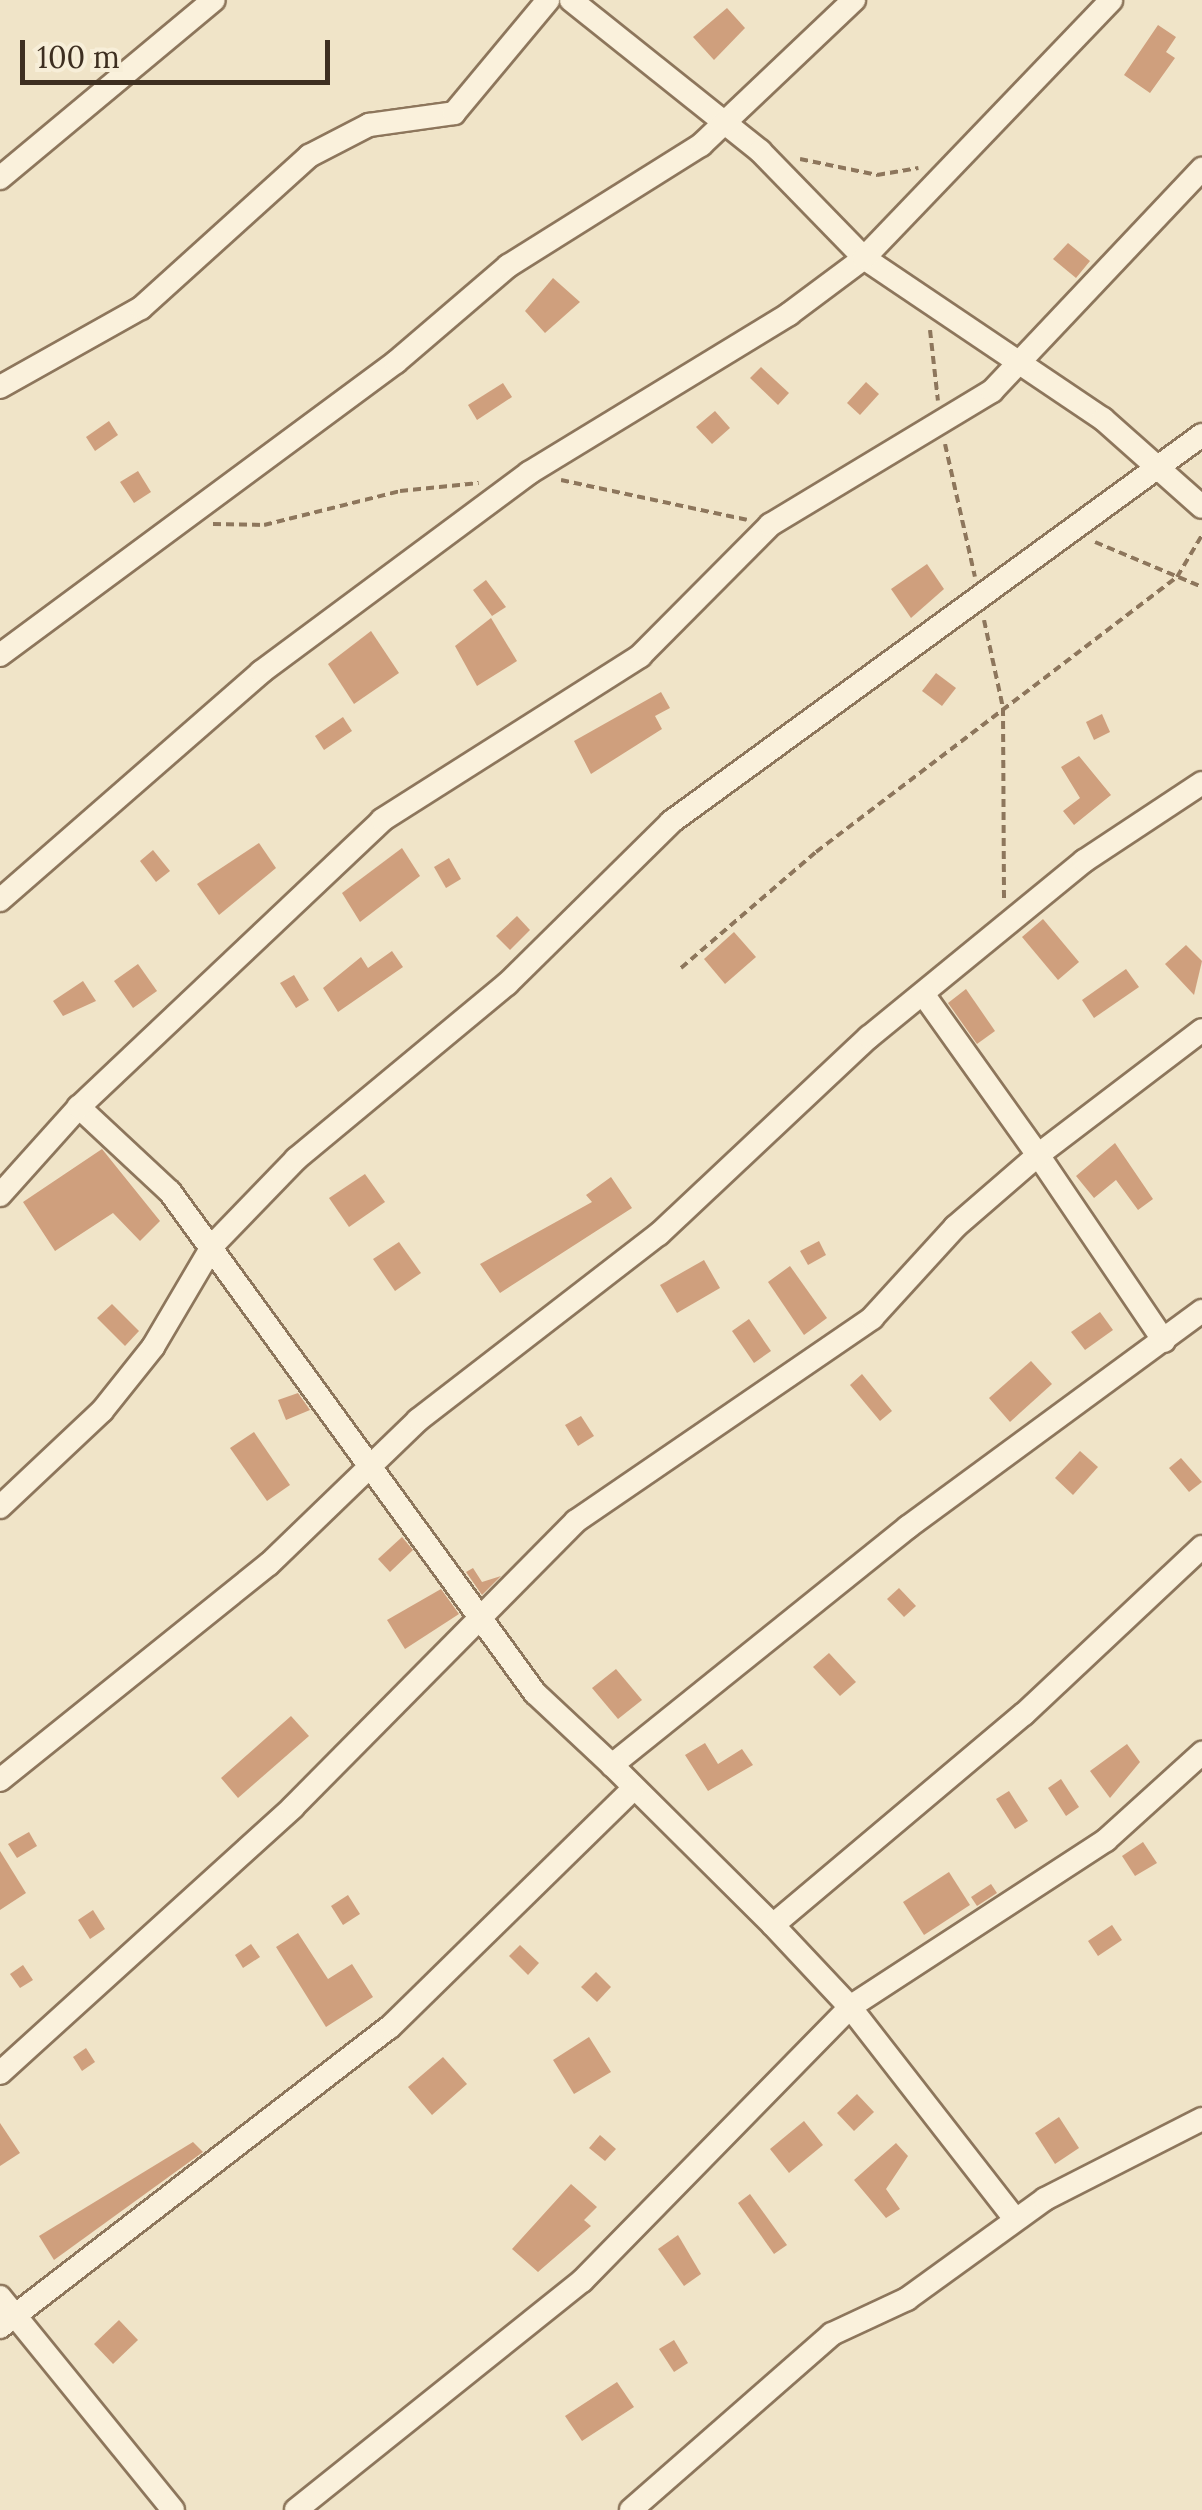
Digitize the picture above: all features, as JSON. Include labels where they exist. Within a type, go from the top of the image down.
[{"type":"street","points":[[0,178],[214,0]]},
{"type":"street","points":[[0,387],[141,308],[309,156],[369,125],[454,112],[548,0]]},
{"type":"street","points":[[571,0],[760,150],[864,258],[1019,366],[1161,471],[1202,507]]},
{"type":"street","points":[[0,655],[396,362],[508,266],[672,166],[854,0]]},
{"type":"street","points":[[0,900],[356,601],[529,473],[790,314],[864,258],[1111,0]]},
{"type":"street","points":[[0,1195],[79,1107],[382,820],[640,656],[770,525],[941,428],[1019,366],[1202,169]]},
{"type":"street","points":[[0,1507],[112,1398],[213,1245],[296,1159],[507,984],[709,790],[1077,534],[1202,435]]},
{"type":"street","points":[[0,1780],[268,1564],[371,1466],[658,1234],[923,994],[1004,927],[1202,783]]},
{"type":"street","points":[[923,994],[1164,1341]]},
{"type":"street","points":[[0,2073],[294,1807],[576,1521],[872,1318],[955,1227],[1038,1155],[1202,1030]]},
{"type":"street","points":[[79,1107],[213,1245],[278,1351],[371,1466],[479,1621],[535,1693],[774,1925],[850,2007],[1015,2219]]},
{"type":"street","points":[[612,1765],[908,1528],[1202,1311]]},
{"type":"street","points":[[774,1925],[1024,1714],[1202,1547]]},
{"type":"street","points":[[296,2510],[582,2281],[850,2007],[1106,1840],[1202,1753]]},
{"type":"street","points":[[8,2322],[390,2028],[632,1790]]},
{"type":"street","points":[[631,2510],[794,2362],[907,2299],[1015,2219],[1202,2119]]},
{"type":"street","points":[[0,2297],[8,2322],[173,2510]]},
{"type":"path","points":[[760,150],[877,175],[952,163]]},
{"type":"path","points":[[926,301],[941,428],[1003,708],[1004,927]]},
{"type":"path","points":[[1077,534],[1202,587]]},
{"type":"path","points":[[680,968],[1003,708],[1177,577],[1202,535]]},
{"type":"building","points":[[727,8],[745,28],[714,60],[693,37]]},
{"type":"building","points":[[1158,25],[1176,37],[1166,52],[1175,58],[1150,93],[1124,75]]},
{"type":"building","points":[[1068,243],[1090,261],[1076,278],[1053,259]]},
{"type":"building","points":[[553,278],[580,302],[545,333],[525,311]]},
{"type":"building","points":[[761,367],[789,393],[778,405],[750,378]]},
{"type":"building","points":[[866,382],[879,394],[860,415],[847,403]]},
{"type":"building","points":[[503,383],[512,397],[477,420],[468,405]]},
{"type":"building","points":[[715,411],[730,428],[712,444],[696,427]]},
{"type":"building","points":[[109,421],[118,435],[95,451],[86,437]]},
{"type":"building","points":[[138,471],[151,492],[134,503],[120,482]]},
{"type":"building","points":[[927,564],[944,589],[911,618],[891,589]]},
{"type":"building","points":[[486,580],[506,607],[492,616],[473,590]]},
{"type":"building","points":[[491,618],[517,661],[477,686],[455,646]]},
{"type":"building","points":[[371,631],[399,673],[354,704],[328,664]]},
{"type":"building","points":[[936,673],[956,688],[942,706],[922,691]]},
{"type":"building","points":[[661,692],[670,708],[655,716],[662,729],[591,774],[574,741]]},
{"type":"building","points":[[1102,714],[1110,732],[1094,740],[1086,722]]},
{"type":"building","points":[[343,717],[352,731],[324,750],[315,736]]},
{"type":"building","points":[[1079,756],[1111,795],[1074,825],[1063,811],[1080,798],[1061,767]]},
{"type":"building","points":[[259,843],[276,868],[219,915],[197,884]]},
{"type":"building","points":[[402,848],[420,876],[360,922],[342,893]]},
{"type":"building","points":[[153,850],[170,871],[156,882],[140,861]]},
{"type":"building","points":[[449,858],[461,879],[446,888],[434,867]]},
{"type":"building","points":[[517,916],[530,930],[510,950],[496,936]]},
{"type":"building","points":[[1043,919],[1079,962],[1058,980],[1022,937]]},
{"type":"building","points":[[734,932],[756,957],[725,984],[704,959]]},
{"type":"building","points":[[1186,945],[1202,961],[1194,995],[1165,964]]},
{"type":"building","points":[[392,951],[403,967],[338,1012],[323,988],[361,957],[368,968]]},
{"type":"building","points":[[138,964],[157,991],[133,1008],[114,981]]},
{"type":"building","points":[[1126,969],[1139,987],[1094,1018],[1082,1000]]},
{"type":"building","points":[[294,975],[309,1000],[296,1008],[280,983]]},
{"type":"building","points":[[83,981],[96,1001],[63,1016],[53,1001]]},
{"type":"building","points":[[966,989],[995,1031],[977,1044],[948,1003]]},
{"type":"building","points":[[1115,1143],[1153,1199],[1138,1210],[1116,1180],[1094,1198],[1076,1176]]},
{"type":"building","points":[[102,1149],[160,1221],[140,1241],[113,1213],[55,1251],[23,1202]]},
{"type":"building","points":[[365,1174],[385,1202],[349,1227],[329,1198]]},
{"type":"building","points":[[611,1177],[632,1208],[500,1293],[480,1264],[592,1202],[586,1195]]},
{"type":"building","points":[[819,1241],[826,1255],[808,1265],[800,1251]]},
{"type":"building","points":[[399,1242],[421,1273],[395,1291],[373,1259]]},
{"type":"building","points":[[704,1260],[720,1288],[677,1313],[660,1285]]},
{"type":"building","points":[[790,1266],[827,1318],[804,1335],[768,1282]]},
{"type":"building","points":[[112,1304],[139,1331],[125,1346],[97,1318]]},
{"type":"building","points":[[1100,1312],[1113,1330],[1085,1350],[1071,1332]]},
{"type":"building","points":[[749,1319],[771,1351],[754,1363],[732,1331]]},
{"type":"building","points":[[1031,1361],[1052,1384],[1010,1422],[989,1398]]},
{"type":"building","points":[[862,1374],[892,1411],[880,1421],[850,1385]]},
{"type":"building","points":[[298,1393],[310,1410],[286,1420],[278,1400]]},
{"type":"building","points":[[581,1416],[594,1436],[578,1446],[565,1425]]},
{"type":"building","points":[[254,1432],[290,1485],[267,1501],[230,1448]]},
{"type":"building","points":[[1080,1451],[1098,1467],[1073,1495],[1055,1478]]},
{"type":"building","points":[[1181,1458],[1202,1482],[1189,1492],[1169,1468]]},
{"type":"building","points":[[402,1537],[413,1550],[390,1572],[378,1559]]},
{"type":"building","points":[[473,1568],[482,1582],[501,1576],[482,1595],[466,1572]]},
{"type":"building","points":[[899,1588],[916,1606],[904,1617],[887,1599]]},
{"type":"building","points":[[441,1589],[459,1614],[405,1649],[387,1620]]},
{"type":"building","points":[[829,1653],[856,1682],[840,1696],[813,1667]]},
{"type":"building","points":[[616,1669],[642,1700],[618,1719],[592,1688]]},
{"type":"building","points":[[291,1716],[309,1736],[238,1798],[221,1778]]},
{"type":"building","points":[[705,1743],[718,1764],[742,1749],[753,1765],[708,1791],[685,1755]]},
{"type":"building","points":[[1127,1744],[1140,1762],[1110,1798],[1090,1771]]},
{"type":"building","points":[[1061,1779],[1079,1807],[1066,1816],[1048,1788]]},
{"type":"building","points":[[1009,1791],[1028,1821],[1015,1829],[996,1799]]},
{"type":"building","points":[[29,1832],[37,1846],[17,1858],[8,1844]]},
{"type":"building","points":[[1143,1842],[1157,1863],[1135,1876],[1122,1856]]},
{"type":"building","points":[[0,1851],[26,1893],[0,1910]]},
{"type":"building","points":[[949,1872],[970,1905],[924,1935],[903,1902]]},
{"type":"building","points":[[991,1884],[997,1893],[977,1906],[971,1897]]},
{"type":"building","points":[[348,1895],[360,1914],[343,1925],[331,1906]]},
{"type":"building","points":[[93,1910],[105,1929],[90,1939],[78,1920]]},
{"type":"building","points":[[1112,1925],[1122,1940],[1098,1956],[1088,1941]]},
{"type":"building","points":[[298,1933],[328,1979],[352,1964],[373,1997],[326,2027],[276,1947]]},
{"type":"building","points":[[251,1944],[260,1957],[243,1968],[235,1955]]},
{"type":"building","points":[[520,1945],[539,1963],[528,1975],[509,1956]]},
{"type":"building","points":[[23,1965],[33,1980],[20,1988],[10,1974]]},
{"type":"building","points":[[596,1972],[611,1987],[597,2002],[581,1987]]},
{"type":"building","points":[[589,2037],[611,2072],[574,2094],[553,2060]]},
{"type":"building","points":[[86,2048],[95,2062],[82,2071],[73,2057]]},
{"type":"building","points":[[443,2057],[467,2084],[432,2115],[408,2087]]},
{"type":"building","points":[[857,2094],[874,2112],[854,2131],[837,2113]]},
{"type":"building","points":[[1059,2117],[1079,2148],[1055,2164],[1035,2133]]},
{"type":"building","points":[[804,2121],[823,2145],[789,2173],[770,2149]]},
{"type":"building","points":[[0,2123],[20,2153],[0,2166]]},
{"type":"building","points":[[600,2135],[616,2149],[605,2161],[589,2148]]},
{"type":"building","points":[[193,2142],[203,2152],[54,2260],[39,2236]]},
{"type":"building","points":[[896,2143],[908,2156],[886,2189],[900,2209],[886,2218],[854,2180]]},
{"type":"building","points":[[571,2184],[597,2207],[584,2220],[591,2226],[538,2272],[512,2249]]},
{"type":"building","points":[[750,2194],[787,2245],[774,2254],[738,2203]]},
{"type":"building","points":[[678,2235],[701,2274],[684,2286],[658,2249]]},
{"type":"building","points":[[119,2320],[138,2340],[113,2364],[94,2344]]},
{"type":"building","points":[[674,2340],[688,2363],[674,2372],[659,2349]]},
{"type":"building","points":[[617,2382],[634,2407],[582,2441],[565,2416]]}]
